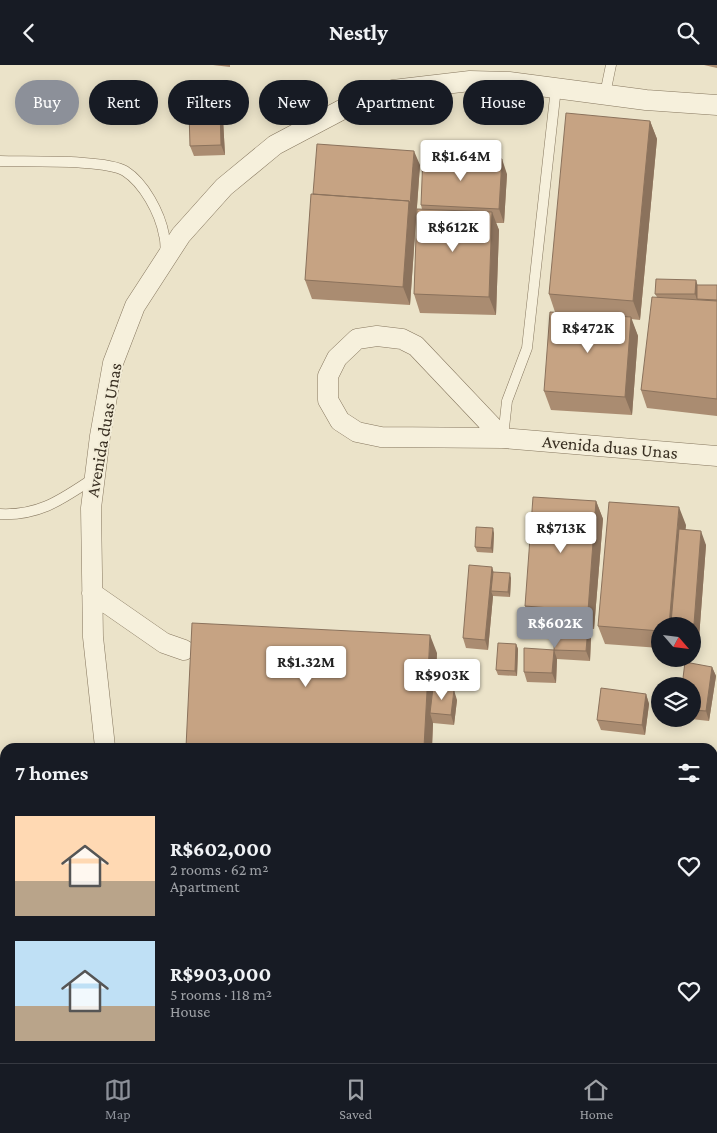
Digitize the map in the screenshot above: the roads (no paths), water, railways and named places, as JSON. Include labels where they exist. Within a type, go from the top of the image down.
[{"type":"street","name":"Avenida duas Unas","points":[[105,743],[92,637],[91,508],[94,477],[113,363],[136,306],[166,258],[181,235],[224,187],[274,145],[347,107],[393,90],[470,81],[509,82],[646,100],[717,105]]},
{"type":"street","name":"Avenida duas Unas","points":[[503,438],[416,346],[402,339],[377,336],[357,339],[337,357],[328,376],[328,400],[340,421],[357,432],[381,437],[503,438],[717,456]]},
{"type":"street","points":[[92,593],[164,643],[184,650]]},
{"type":"lane","points":[[605,94],[611,65]]},
{"type":"lane","points":[[503,438],[508,401],[527,348],[556,88]]},
{"type":"lane","points":[[0,161],[107,165],[125,171],[142,188],[155,207],[164,235],[166,258]]},
{"type":"lane","points":[[0,514],[34,511],[56,503],[94,477]]}]
